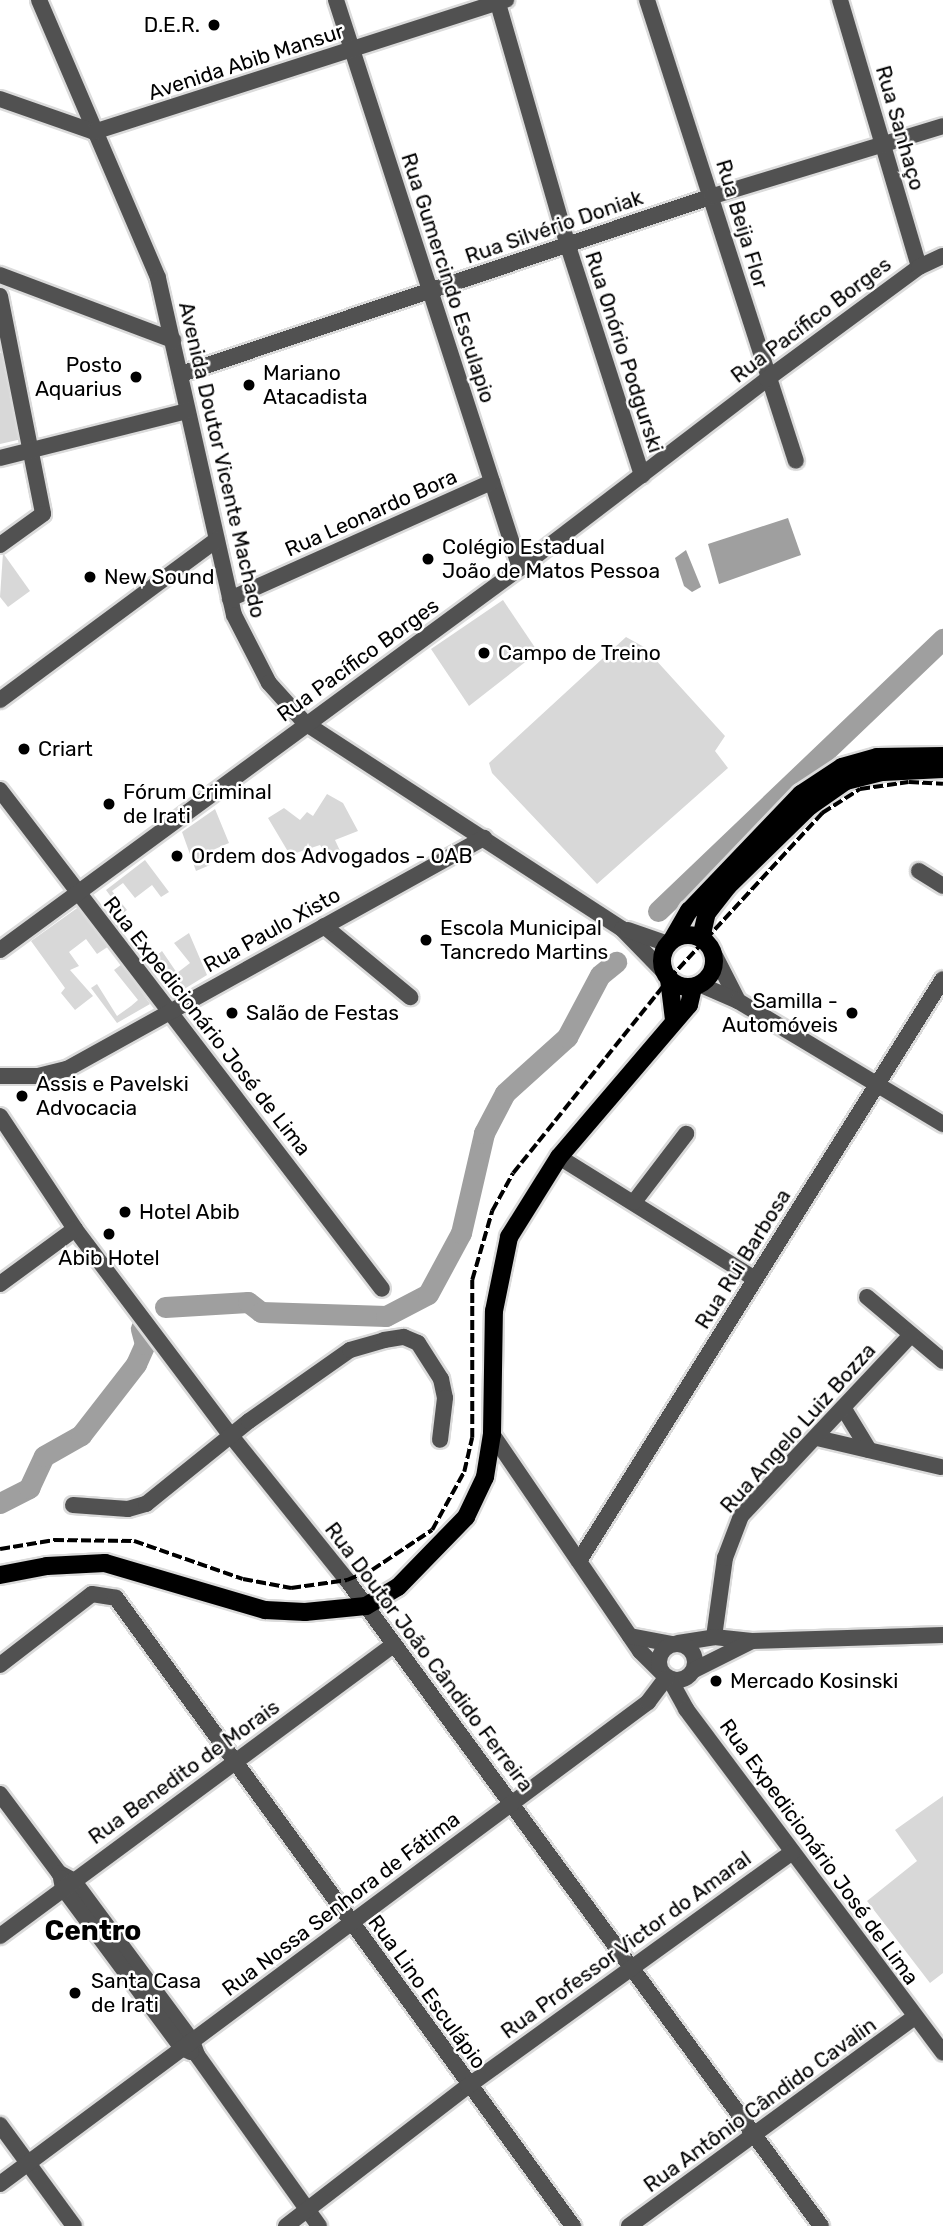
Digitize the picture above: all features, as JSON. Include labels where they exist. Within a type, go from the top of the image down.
[{"type":"main road","points":[[674,1020],[662,955],[689,911],[801,794],[842,766],[877,757],[943,756]]},
{"type":"main road","points":[[701,937],[707,913],[728,886],[810,806],[837,787],[883,772],[943,769]]},
{"type":"main road","points":[[0,1575],[47,1566],[105,1563],[265,1610],[341,1611],[366,1606],[416,1572],[467,1517],[485,1477],[492,1434],[495,1311],[502,1259],[519,1219],[559,1157],[689,1005],[697,986],[713,972],[714,954],[701,937],[688,934],[670,942]]},
{"type":"main road","points":[[667,975],[697,986]]},
{"type":"street","name":"Avenida Doutor Vicente Machado","points":[[39,0],[94,132],[141,234],[173,340],[230,599],[252,656],[305,723],[622,929],[667,975]]},
{"type":"street","name":"Rua Gumercindo Esculapio","points":[[336,0],[520,568]]},
{"type":"street","name":"Rua Beija Flor","points":[[647,0],[713,196],[767,379],[796,460]]},
{"type":"street","name":"Rua Sanhaço","points":[[840,0],[919,267]]},
{"type":"street","name":"Avenida Abib Mansur","points":[[94,132],[500,1]]},
{"type":"street","name":"Rua Onório Podgurski","points":[[500,1],[568,246],[642,475]]},
{"type":"street","points":[[0,99],[94,132]]},
{"type":"street","name":"Rua Silvério Doniak","points":[[181,374],[713,196],[943,126]]},
{"type":"street","name":"Rua Pacífico Borges","points":[[0,950],[305,723],[520,568],[767,379],[919,267],[943,256]]},
{"type":"street","points":[[0,275],[173,340]]},
{"type":"street","points":[[0,296],[43,514],[0,545]]},
{"type":"street","points":[[0,458],[187,411]]},
{"type":"street","name":"Rua Leonardo Bora","points":[[230,599],[492,482]]},
{"type":"street","points":[[0,700],[216,540]]},
{"type":"street","name":"Rua Expedicionário José de Lima","points":[[0,790],[382,1289]]},
{"type":"street","name":"Rua Paulo Xisto","points":[[0,1076],[38,1076],[67,1069],[484,838]]},
{"type":"street","points":[[919,871],[943,886]]},
{"type":"street","points":[[324,926],[410,997]]},
{"type":"street","name":"Avenida Doutor Vicente Machado","points":[[622,929],[670,942]]},
{"type":"street","points":[[714,954],[738,1001]]},
{"type":"street","name":"Rua Rui Barbosa","points":[[579,1561],[943,979]]},
{"type":"street","points":[[697,986],[738,1001],[943,1124]]},
{"type":"street","name":"Rua Doutor João Cândido Ferreira","points":[[0,1116],[75,1229],[232,1437],[366,1606],[633,1965],[821,2226]]},
{"type":"street","points":[[634,1202],[686,1134]]},
{"type":"street","points":[[559,1157],[755,1279]]},
{"type":"street","points":[[0,1284],[75,1229]]},
{"type":"street","points":[[867,1297],[943,1361]]},
{"type":"street","name":"Rua Angelo Luiz Bozza","points":[[714,1637],[732,1534],[741,1516],[911,1335]]},
{"type":"street","points":[[74,1505],[128,1509],[146,1504],[350,1350],[404,1337],[418,1343],[441,1379],[445,1398],[440,1440]]},
{"type":"street","points":[[844,1409],[869,1450]]},
{"type":"street","name":"Rua Expedicionário José de Lima","points":[[492,1434],[630,1636],[675,1675],[686,1709],[943,2053]]},
{"type":"street","points":[[817,1438],[941,1467]]},
{"type":"street","name":"Rua Lino Esculápio","points":[[0,1665],[92,1594],[116,1598],[236,1760],[468,2086],[573,2226]]},
{"type":"street","points":[[675,1675],[659,1656],[675,1644],[714,1637],[752,1642],[943,1635]]},
{"type":"street","points":[[630,1636],[675,1644],[693,1652],[675,1675]]},
{"type":"street","points":[[675,1675],[752,1642]]},
{"type":"street","name":"Rua Benedito de Morais","points":[[0,1936],[65,1880],[236,1760],[394,1644]]},
{"type":"street","name":"Rua Nossa Senhora de Fátima","points":[[0,2185],[191,2048],[351,1923],[648,1702],[675,1675]]},
{"type":"street","points":[[0,1794],[191,2048],[319,2226]]},
{"type":"street","name":"Rua Professor Victor do Amaral","points":[[286,2226],[468,2086],[792,1853]]},
{"type":"street","name":"Rua Antônio Cândido Cavalin","points":[[629,2226],[915,2017]]},
{"type":"street","points":[[0,2125],[75,2226]]},
{"type":"shaded area","points":[[3,352],[22,439],[0,444],[0,353]]},
{"type":"shaded area","points":[[788,518],[801,555],[719,584],[708,544]]},
{"type":"shaded area","points":[[686,550],[701,587],[692,592],[684,586],[675,558]]},
{"type":"shaded area","points":[[3,553],[30,591],[8,607],[0,597]]},
{"type":"shaded area","name":"Campo de Treino","points":[[503,600],[538,652],[469,706],[431,649]]},
{"type":"shaded area","points":[[626,637],[644,647],[725,736],[715,751],[728,768],[597,884],[492,773],[489,763]]},
{"type":"shaded area","points":[[327,794],[343,803],[358,831],[335,840],[342,855],[330,860],[320,845],[290,855],[268,818],[284,808],[300,820],[307,812],[313,816]]},
{"type":"shaded area","points":[[215,809],[229,843],[206,853],[210,865],[196,871],[182,832]]},
{"type":"shaded area","points":[[145,860],[169,892],[161,897],[152,885],[135,898],[123,883],[112,891],[127,910],[123,913],[106,890]]},
{"type":"shaded area","points":[[80,906],[109,946],[97,954],[86,939],[69,952],[79,966],[70,970],[93,996],[75,1010],[61,993],[65,988],[31,941]]},
{"type":"shaded area","points":[[189,933],[207,975],[181,991],[155,957],[162,951],[177,973],[190,963],[174,943]]},
{"type":"shaded area","points":[[122,964],[150,1004],[117,1023],[91,988],[97,984],[117,1016],[131,1006],[138,1000],[114,970]]},
{"type":"shaded area","points":[[943,1796],[943,1973],[930,1983],[867,1901],[917,1861],[895,1830]]},
{"type":"waterway","points":[[658,911],[943,639]]},
{"type":"waterway","points":[[165,1307],[248,1302],[261,1312],[386,1316],[428,1294],[461,1233],[484,1133],[505,1093],[567,1037],[600,975],[616,962]]},
{"type":"waterway","points":[[0,1503],[29,1488],[44,1456],[81,1435],[136,1364],[145,1344],[141,1329]]},
{"type":"railway","points":[[0,1549],[54,1540],[134,1541],[243,1579],[291,1588],[347,1580],[372,1570],[432,1530],[464,1472],[472,1438],[472,1280],[492,1211],[513,1173],[669,979],[822,813],[860,789],[909,782],[943,784]]},
{"type":"place","name":"D.E.R.","points":[[214,25]]},
{"type":"place","name":"Posto Aquarius","points":[[136,377]]},
{"type":"place","name":"Mariano Atacadista","points":[[249,385]]},
{"type":"place","name":"Colégio Estadual João de Matos Pessoa","points":[[428,559]]},
{"type":"place","name":"New Sound","points":[[90,577]]},
{"type":"place","name":"Campo de Treino","points":[[484,653]]},
{"type":"place","name":"Criart","points":[[24,749]]},
{"type":"place","name":"Fórum Criminal de Irati","points":[[109,804]]},
{"type":"place","name":"Ordem dos Advogados - OAB","points":[[177,856]]},
{"type":"place","name":"Escola Municipal Tancredo Martins","points":[[426,940]]},
{"type":"place","name":"Salão de Festas","points":[[232,1013]]},
{"type":"place","name":"Samilla - Automóveis","points":[[852,1013]]},
{"type":"place","name":"Assis e Pavelski Advocacia","points":[[22,1096]]},
{"type":"place","name":"Hotel Abib","points":[[125,1212]]},
{"type":"place","name":"Abib Hotel","points":[[109,1234]]},
{"type":"place","name":"Mercado Kosinski","points":[[716,1681]]},
{"type":"place","name":"Santa Casa de Irati","points":[[75,1993]]},
{"type":"district","name":"Centro","points":[[93,1931]]}]
